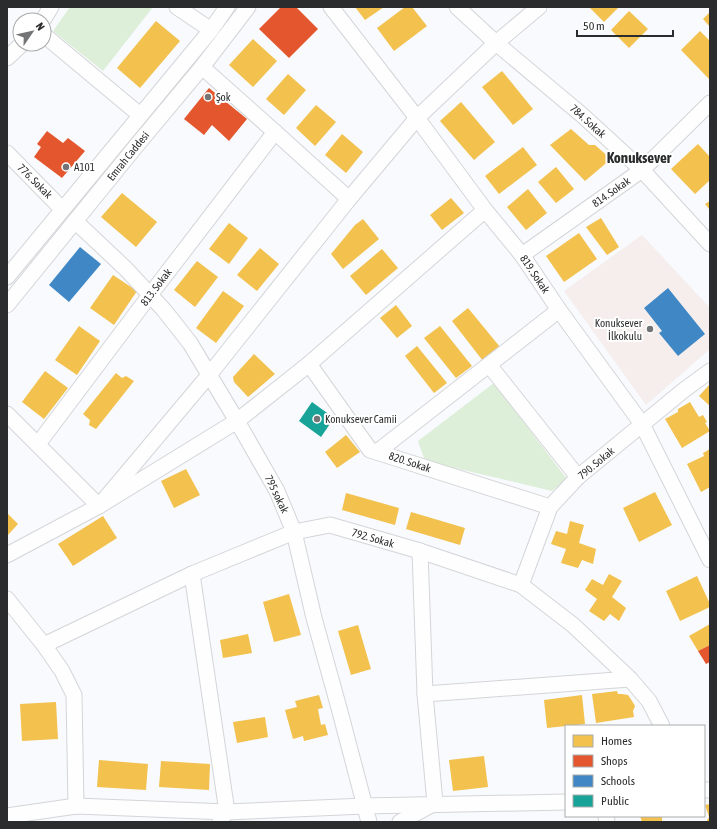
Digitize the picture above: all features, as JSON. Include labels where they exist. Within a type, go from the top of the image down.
[{"type":"street","points":[[177,7],[211,30]]},
{"type":"street","name":"Emrah Caddesi","points":[[7,277],[211,30],[228,7]]},
{"type":"street","name":"Emrah Caddesi","points":[[7,305],[137,144],[202,67],[248,7]]},
{"type":"street","name":"819. Sokak","points":[[331,7],[417,118],[485,210],[522,255],[642,424],[710,560]]},
{"type":"street","name":"784. Sokak","points":[[457,7],[496,43],[582,115],[642,170],[710,244]]},
{"type":"street","points":[[99,506],[209,375],[349,199],[417,118],[496,43],[539,7]]},
{"type":"street","points":[[52,42],[140,115]]},
{"type":"street","points":[[202,67],[349,199]]},
{"type":"street","name":"814. Sokak","points":[[522,255],[642,170],[710,103]]},
{"type":"street","name":"813. Sokak","points":[[38,444],[275,132]]},
{"type":"street","name":"776. Sokak","points":[[7,153],[62,209]]},
{"type":"street","points":[[7,556],[99,506],[238,421],[309,364],[485,210]]},
{"type":"street","name":"795 sokak","points":[[75,221],[126,269],[164,310],[190,343],[238,421],[277,491],[294,532],[314,618],[369,822]]},
{"type":"street","points":[[377,452],[560,310]]},
{"type":"street","name":"820. Sokak","points":[[309,364],[370,450],[550,507]]},
{"type":"street","points":[[489,365],[578,477]]},
{"type":"street","name":"790. Sokak","points":[[521,585],[550,507],[578,477],[684,390],[710,371]]},
{"type":"street","points":[[7,414],[99,506]]},
{"type":"street","name":"792. Sokak","points":[[44,645],[192,574],[294,532],[330,525],[420,551],[521,585],[573,625],[630,679],[649,701],[661,725]]},
{"type":"street","points":[[420,551],[425,694],[435,804]]},
{"type":"street","points":[[192,574],[222,817]]},
{"type":"street","points":[[9,606],[44,645],[62,671],[74,695],[76,806]]},
{"type":"street","points":[[425,694],[630,679]]},
{"type":"street","points":[[7,816],[76,806],[222,817],[365,806],[565,802]]},
{"type":"street","points":[[400,822],[435,804]]},
{"type":"shaded area","name":"Konuksever İlkokulu","points":[[642,235],[710,308],[710,349],[646,405],[564,291]]},
{"type":"green space","points":[[70,7],[153,7],[103,71],[53,31]]},
{"type":"green space","points":[[494,383],[567,479],[552,491],[425,461],[418,441]]},
{"type":"building: Homes","points":[[355,7],[384,7],[365,20]]},
{"type":"building: Homes","points":[[405,7],[412,7],[427,26],[394,51],[377,28]]},
{"type":"building: Homes","points":[[589,7],[619,7],[604,22]]},
{"type":"building: Homes","points":[[629,11],[648,29],[629,48],[611,30]]},
{"type":"building: Homes","points":[[710,12],[710,27],[703,19]]},
{"type":"building: Homes","points":[[156,21],[180,41],[140,88],[117,68]]},
{"type":"building: Homes","points":[[700,31],[710,41],[709,79],[681,50]]},
{"type":"building: Homes","points":[[253,39],[277,61],[253,87],[229,65]]},
{"type":"building: Homes","points":[[502,71],[533,109],[513,125],[482,87]]},
{"type":"building: Homes","points":[[288,74],[306,90],[284,115],[266,99]]},
{"type":"building: Homes","points":[[461,102],[495,142],[474,160],[440,121]]},
{"type":"building: Homes","points":[[316,105],[336,122],[315,146],[296,128]]},
{"type":"building: Homes","points":[[571,129],[589,145],[595,145],[611,159],[585,181],[550,145]]},
{"type":"building: Homes","points":[[342,134],[363,152],[346,173],[325,155]]},
{"type":"building: Homes","points":[[698,144],[710,157],[710,180],[695,194],[671,169]]},
{"type":"building: Homes","points":[[523,147],[537,165],[499,194],[485,176]]},
{"type":"building: Homes","points":[[556,167],[574,189],[556,203],[538,182]]},
{"type":"building: Homes","points":[[528,189],[547,213],[526,230],[507,207]]},
{"type":"building: Homes","points":[[122,193],[157,222],[136,247],[101,217]]},
{"type":"building: Homes","points":[[451,198],[464,213],[442,230],[430,215]]},
{"type":"building: Homes","points":[[710,201],[710,210],[705,204]]},
{"type":"building: Homes","points":[[601,218],[619,247],[607,255],[586,227]]},
{"type":"building: Homes","points":[[363,219],[379,239],[343,269],[331,254],[355,225]]},
{"type":"building: Homes","points":[[229,223],[248,238],[229,264],[209,249]]},
{"type":"building: Homes","points":[[579,233],[597,259],[564,282],[546,256]]},
{"type":"building: Homes","points":[[260,248],[279,264],[257,291],[237,275]]},
{"type":"building: Homes","points":[[382,249],[398,268],[366,295],[350,276]]},
{"type":"building: Homes","points":[[197,261],[218,277],[195,307],[174,290]]},
{"type":"building: Homes","points":[[113,275],[137,291],[114,325],[90,308]]},
{"type":"building: Homes","points":[[223,291],[244,306],[216,343],[196,328]]},
{"type":"building: Homes","points":[[396,305],[412,326],[397,338],[380,318]]},
{"type":"building: Homes","points":[[468,308],[500,347],[483,361],[452,321]]},
{"type":"building: Homes","points":[[79,326],[100,341],[77,375],[55,360]]},
{"type":"building: Homes","points":[[440,326],[472,366],[456,378],[424,338]]},
{"type":"building: Homes","points":[[417,346],[447,383],[434,393],[405,356]]},
{"type":"building: Homes","points":[[254,354],[275,374],[248,397],[234,382],[233,377]]},
{"type":"building: Homes","points":[[45,371],[68,388],[44,419],[22,402]]},
{"type":"building: Homes","points":[[116,373],[122,378],[126,376],[134,381],[96,429],[89,425],[90,420],[83,414]]},
{"type":"building: Homes","points":[[710,384],[710,406],[699,396]]},
{"type":"building: Homes","points":[[690,402],[699,417],[703,415],[707,422],[705,423],[710,431],[682,448],[665,419],[678,412],[678,409]]},
{"type":"building: Homes","points":[[346,435],[360,452],[337,468],[325,452]]},
{"type":"building: Homes","points":[[710,449],[710,487],[701,492],[687,464],[704,456],[703,453]]},
{"type":"building: Homes","points":[[186,469],[200,495],[174,508],[161,481]]},
{"type":"building: Homes","points":[[655,492],[672,525],[639,542],[623,508]]},
{"type":"building: Homes","points":[[346,493],[399,508],[395,525],[342,510]]},
{"type":"building: Homes","points":[[411,512],[465,528],[460,545],[406,529]]},
{"type":"building: Homes","points":[[7,513],[18,524],[7,536]]},
{"type":"building: Homes","points":[[103,516],[117,538],[73,566],[58,544]]},
{"type":"building: Homes","points":[[570,521],[584,525],[579,543],[596,549],[593,564],[582,560],[578,568],[561,563],[566,549],[551,544],[556,531],[567,534]]},
{"type":"building: Homes","points":[[609,574],[622,581],[612,597],[626,608],[619,621],[610,614],[604,621],[589,611],[597,599],[585,590],[592,579],[603,585]]},
{"type":"building: Homes","points":[[697,576],[710,607],[680,621],[666,591]]},
{"type":"building: Homes","points":[[289,594],[301,635],[274,642],[263,602]]},
{"type":"building: Homes","points":[[710,624],[710,645],[698,651],[689,636]]},
{"type":"building: Homes","points":[[358,625],[371,669],[351,675],[338,631]]},
{"type":"building: Homes","points":[[248,634],[252,653],[223,658],[220,640]]},
{"type":"building: Homes","points":[[617,691],[618,694],[628,695],[632,701],[635,706],[633,711],[634,717],[596,723],[592,694]]},
{"type":"building: Homes","points":[[319,695],[323,708],[318,709],[321,725],[325,724],[328,735],[304,741],[303,736],[293,739],[285,710],[297,707],[295,701]]},
{"type":"building: Homes","points":[[582,695],[585,724],[547,728],[544,700]]},
{"type":"building: Homes","points":[[56,702],[58,739],[22,741],[20,704]]},
{"type":"building: Homes","points":[[265,717],[268,737],[237,743],[233,722]]},
{"type":"building: Homes","points":[[484,756],[488,787],[453,791],[449,760]]},
{"type":"building: Homes","points":[[99,760],[148,764],[146,790],[97,787]]},
{"type":"building: Homes","points":[[161,761],[210,764],[209,790],[159,787]]},
{"type":"building: Homes","points":[[710,804],[710,822],[706,822],[709,817],[705,805]]},
{"type":"building: Homes","points":[[640,817],[662,817],[662,822],[642,822]]},
{"type":"building: Shops","points":[[281,7],[296,7],[318,29],[289,58],[259,29]]},
{"type":"building: Shops","points":[[209,88],[247,119],[229,141],[212,125],[204,135],[184,119]]},
{"type":"building: Shops","points":[[47,131],[63,143],[68,138],[85,151],[62,178],[34,157],[41,147],[37,144]]},
{"type":"building: Shops","points":[[710,645],[710,662],[706,664],[698,651]]},
{"type":"building: Schools","points":[[80,247],[101,264],[69,302],[49,285]]},
{"type":"building: Schools","points":[[668,288],[705,334],[678,356],[659,333],[662,331],[644,308]]},
{"type":"building: Public","name":"Konuksever Camii","points":[[312,402],[334,418],[321,437],[299,421]]},
{"type":"place","name":"Şok","points":[[208,97]]},
{"type":"place","name":"A101","points":[[66,167]]},
{"type":"place","name":"Konuksever İlkokulu","points":[[650,329]]},
{"type":"place","name":"Konuksever Camii","points":[[317,419]]},
{"type":"district","name":"Konuksever","points":[[639,157]]}]
